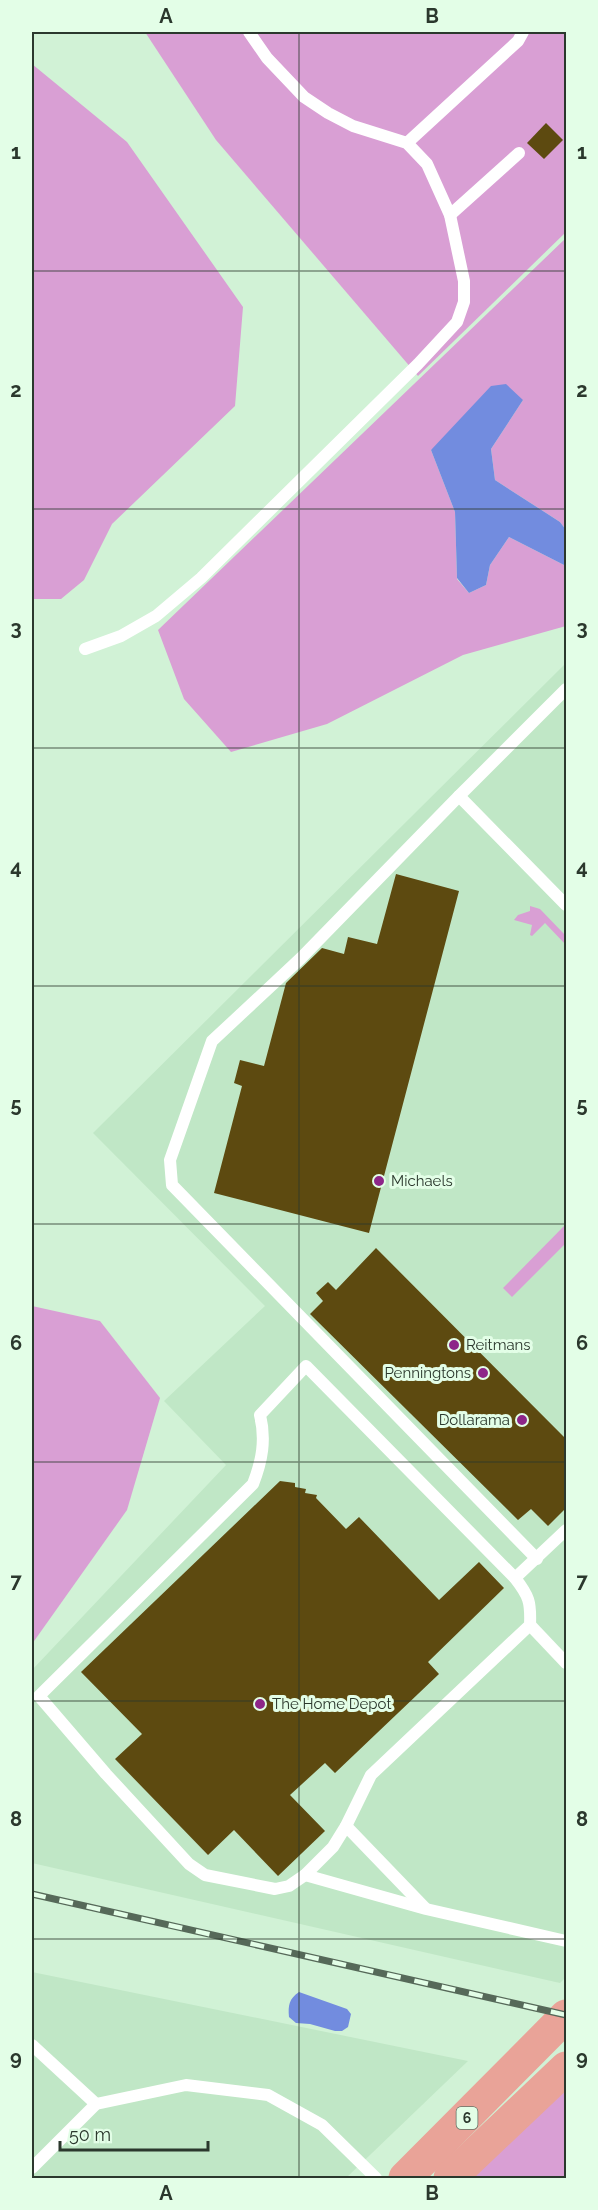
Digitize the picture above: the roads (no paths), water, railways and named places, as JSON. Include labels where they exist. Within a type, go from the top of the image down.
[{"type":"main road","name":"6","points":[[405,2178],[567,2016]]},
{"type":"main road","name":"6","points":[[450,2178],[567,2068]]},
{"type":"lane","points":[[85,649],[121,636],[156,616],[201,579],[418,364],[457,322],[464,303],[464,281],[450,215],[427,164],[407,143],[353,126],[304,97],[267,58],[249,32]]},
{"type":"lane","points":[[407,143],[518,41],[523,32]]},
{"type":"lane","points":[[450,215],[519,153]]},
{"type":"lane","points":[[537,1559],[172,1185],[170,1160],[212,1041],[301,958],[567,689]]},
{"type":"lane","points":[[459,796],[567,905]]},
{"type":"lane","points":[[530,1625],[371,1775],[333,1847],[289,1886],[275,1889],[205,1875],[189,1864],[106,1774],[39,1696],[253,1484],[264,1446],[264,1430],[260,1415],[306,1366],[515,1578],[530,1601],[530,1625],[567,1663]]},
{"type":"lane","points":[[515,1578],[567,1530]]},
{"type":"lane","points":[[346,1826],[426,1909]]},
{"type":"lane","points":[[304,1875],[426,1909],[561,1940]]},
{"type":"lane","points":[[32,2045],[96,2104]]},
{"type":"lane","points":[[32,2168],[96,2104],[186,2085],[268,2095],[322,2125],[376,2178]]},
{"type":"water","points":[[506,384],[523,400],[491,449],[495,480],[560,522],[566,530],[566,566],[509,537],[490,565],[486,585],[469,593],[457,578],[455,512],[431,450],[491,386]]},
{"type":"water","points":[[299,1992],[347,2009],[351,2014],[348,2027],[342,2031],[335,2031],[310,2024],[296,2023],[289,2017],[289,2009],[291,2000]]},
{"type":"railway","points":[[32,1894],[566,2015]]},
{"type":"place","name":"Michaels","points":[[379,1181]]},
{"type":"place","name":"Reitmans","points":[[454,1345]]},
{"type":"place","name":"Penningtons","points":[[483,1373]]},
{"type":"place","name":"Dollarama","points":[[522,1420]]},
{"type":"place","name":"The Home Depot","points":[[260,1704]]}]
